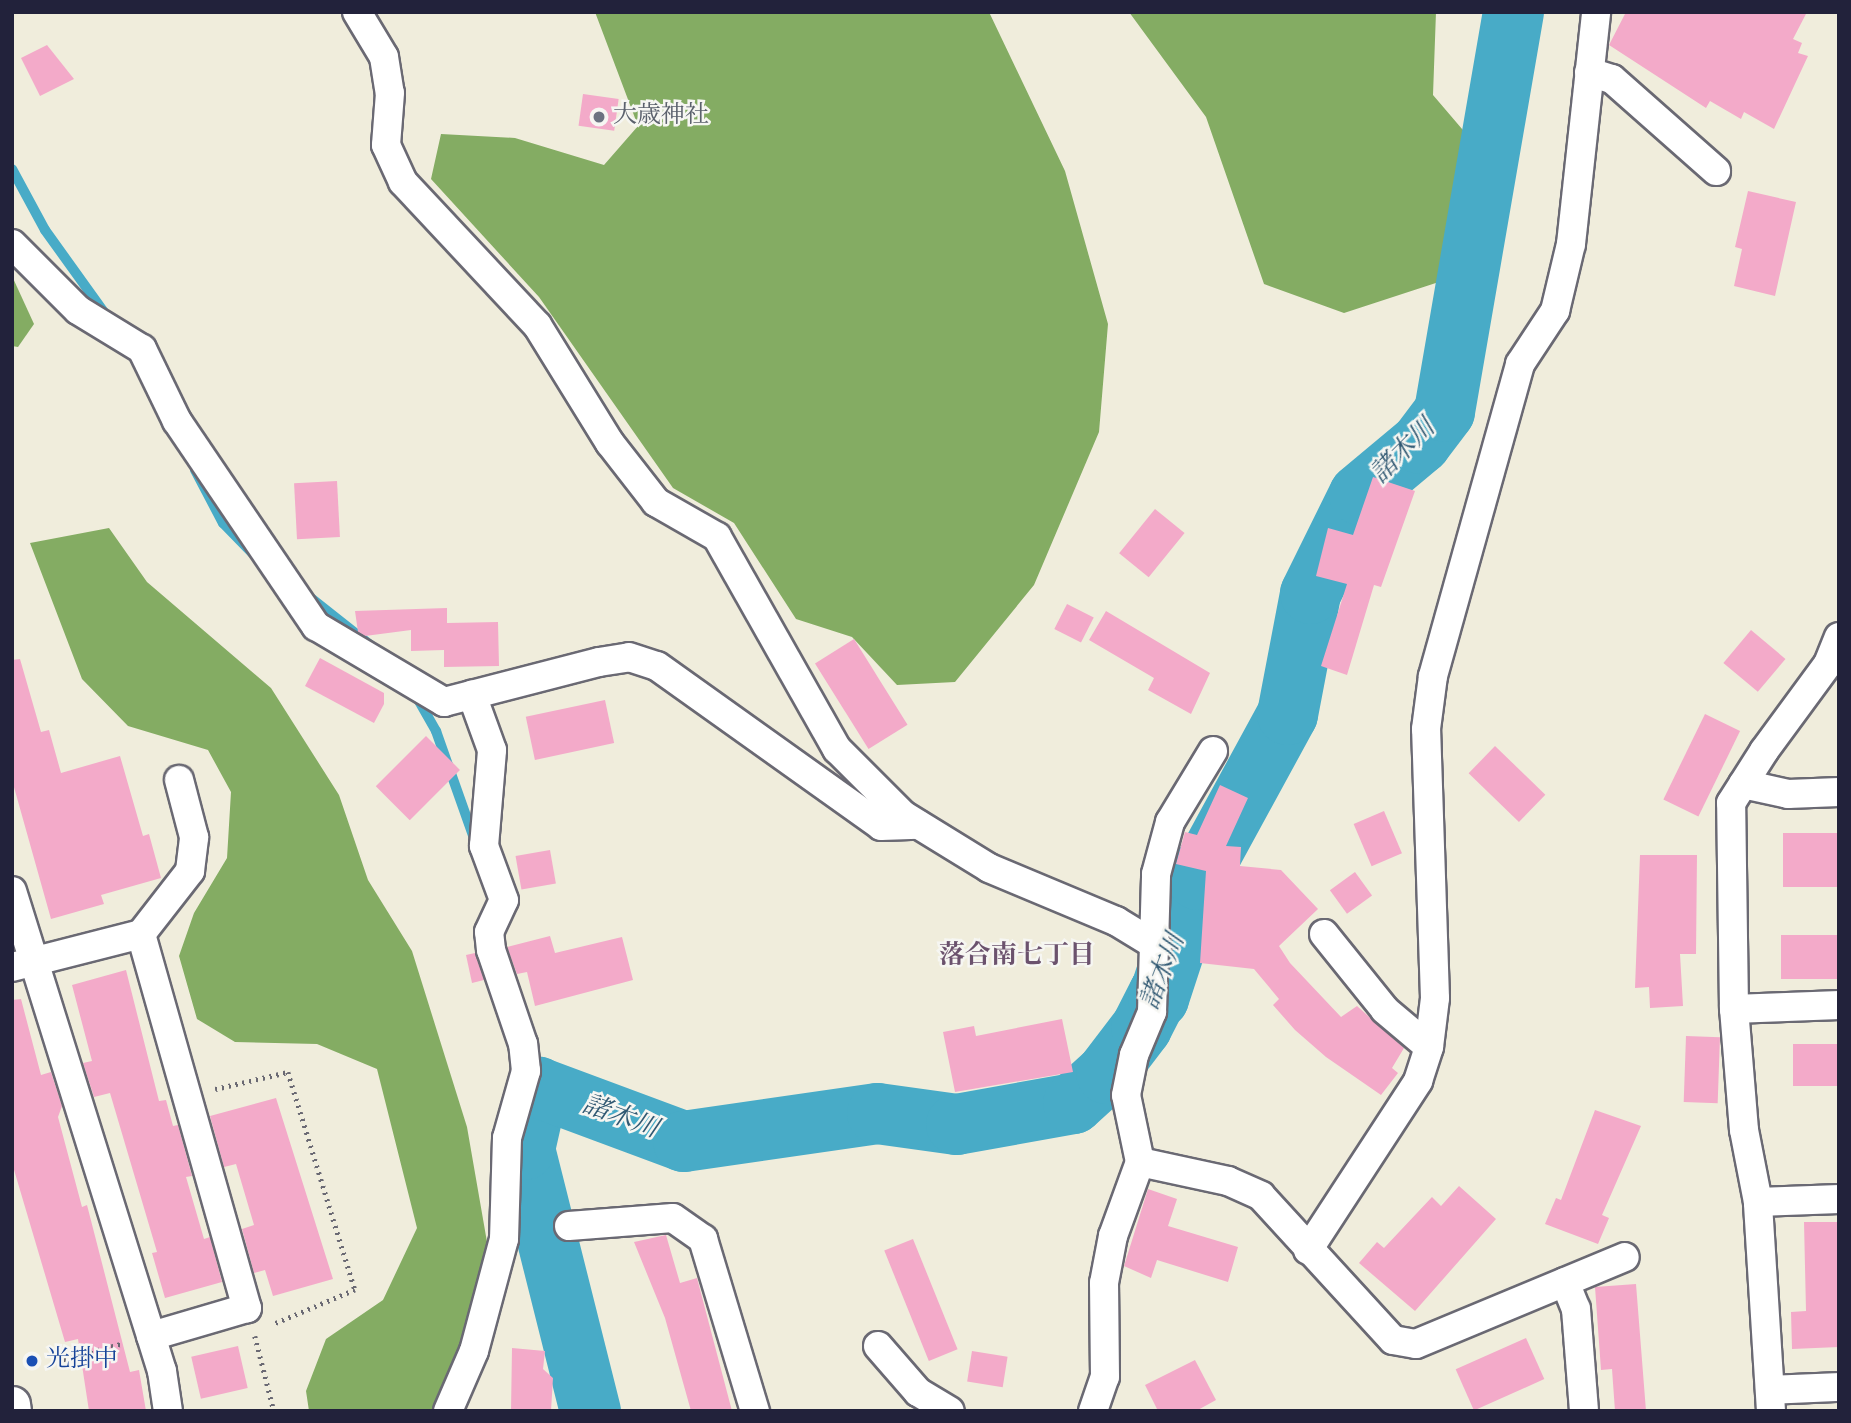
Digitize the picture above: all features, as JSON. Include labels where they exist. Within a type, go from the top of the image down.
[{"type":"street","points":[[357,12],[384,57],[390,93],[387,145],[403,182],[537,325],[610,443],[656,502],[718,537],[837,749],[918,824],[989,868],[1116,921],[1157,946]]},
{"type":"street","points":[[1308,1250],[1418,1081],[1429,1047],[1435,998],[1426,729],[1433,676],[1520,364],[1555,311],[1571,244],[1596,12]]},
{"type":"street","points":[[1589,72],[1612,79],[1716,171]]},
{"type":"street","points":[[12,244],[78,310],[142,349],[177,421],[316,626],[444,702],[629,657],[657,666],[881,826],[918,824]]},
{"type":"street","points":[[1839,637],[1828,664],[1731,803],[1734,1009],[1744,1130],[1758,1202],[1770,1400],[1839,1387]]},
{"type":"street","points":[[448,1411],[474,1351],[504,1239],[507,1138],[526,1071],[523,1044],[491,950],[489,932],[504,900],[484,846],[492,750],[472,695]]},
{"type":"street","points":[[1093,1411],[1105,1377],[1104,1283],[1113,1236],[1140,1162],[1126,1096],[1134,1055],[1152,1012],[1157,946],[1156,874],[1170,822],[1213,751]]},
{"type":"street","points":[[23,963],[141,934],[190,871],[194,837],[179,780]]},
{"type":"street","points":[[1743,784],[1788,794],[1839,792]]},
{"type":"street","points":[[12,891],[23,963],[151,1336],[169,1411]]},
{"type":"street","points":[[141,934],[247,1308],[151,1336]]},
{"type":"street","points":[[1324,934],[1385,1010],[1429,1047]]},
{"type":"street","points":[[1734,1009],[1839,1005]]},
{"type":"street","points":[[1140,1162],[1228,1181],[1261,1196],[1375,1325],[1393,1340],[1416,1344],[1625,1257]]},
{"type":"street","points":[[1758,1202],[1839,1199]]},
{"type":"street","points":[[569,1226],[673,1218],[703,1240],[755,1411]]},
{"type":"street","points":[[1565,1282],[1576,1310],[1584,1411]]},
{"type":"street","points":[[878,1346],[918,1392],[950,1411]]},
{"type":"street","points":[[12,1405],[13,1411]]},
{"type":"path","points":[[187,1095],[288,1072],[355,1290],[254,1332],[274,1411]]},
{"type":"path","points":[[57,1361],[151,1336]]},
{"type":"green space","points":[[595,12],[989,12],[1065,171],[1108,324],[1099,432],[1034,585],[955,682],[897,685],[852,637],[796,619],[734,523],[673,488],[539,297],[431,179],[441,134],[515,138],[604,165],[638,126]]},
{"type":"green space","points":[[1129,12],[1436,12],[1433,95],[1509,184],[1503,242],[1445,280],[1344,313],[1264,284],[1206,117]]},
{"type":"green space","points":[[12,276],[34,324],[18,347],[12,346]]},
{"type":"green space","points":[[109,528],[147,582],[271,688],[339,795],[368,880],[412,951],[467,1127],[487,1242],[456,1371],[438,1411],[309,1411],[306,1391],[326,1339],[383,1300],[417,1228],[377,1069],[317,1044],[235,1042],[197,1019],[179,956],[194,913],[227,858],[231,792],[208,750],[128,726],[82,679],[30,543]]},
{"type":"building","points":[[1626,12],[1807,12],[1793,39],[1802,43],[1798,53],[1808,56],[1774,129],[1744,112],[1741,119],[1710,101],[1706,108],[1609,45]]},
{"type":"building","points":[[47,45],[74,79],[40,96],[21,58]]},
{"type":"building","points":[[583,94],[619,99],[614,131],[579,126]]},
{"type":"building","points":[[1748,191],[1796,202],[1775,296],[1734,286],[1742,249],[1735,247]]},
{"type":"building","points":[[1373,477],[1415,491],[1381,587],[1374,585],[1347,675],[1321,666],[1347,584],[1316,576],[1328,528],[1353,535]]},
{"type":"building","points":[[337,481],[340,537],[297,539],[294,483]]},
{"type":"building","points":[[1155,509],[1185,533],[1149,577],[1119,553]]},
{"type":"building","points":[[1067,604],[1094,618],[1081,643],[1054,629]]},
{"type":"building","points":[[447,608],[447,623],[498,622],[499,666],[444,667],[444,650],[411,651],[411,630],[365,636],[358,632],[355,611]]},
{"type":"building","points":[[1106,611],[1210,673],[1191,714],[1148,690],[1154,678],[1089,640]]},
{"type":"building","points":[[1751,630],[1785,659],[1758,692],[1723,663]]},
{"type":"building","points":[[854,639],[908,725],[869,749],[815,663]]},
{"type":"building","points":[[320,658],[384,693],[384,704],[374,723],[305,686]]},
{"type":"building","points":[[20,659],[41,732],[49,730],[61,773],[120,756],[143,836],[149,834],[161,878],[101,895],[104,904],[51,919],[12,780],[12,660]]},
{"type":"building","points":[[605,700],[614,743],[535,760],[526,717]]},
{"type":"building","points":[[1705,714],[1740,731],[1698,816],[1663,799]]},
{"type":"building","points":[[426,736],[460,770],[410,820],[376,786]]},
{"type":"building","points":[[1495,746],[1545,795],[1519,822],[1469,773]]},
{"type":"building","points":[[1220,785],[1248,798],[1226,846],[1241,847],[1240,866],[1281,870],[1318,909],[1279,946],[1290,963],[1341,1017],[1357,1006],[1404,1048],[1392,1068],[1398,1073],[1381,1095],[1326,1057],[1295,1030],[1273,1005],[1279,999],[1254,969],[1200,963],[1206,871],[1176,864],[1185,832],[1197,835]]},
{"type":"building","points":[[1384,811],[1402,853],[1372,866],[1354,824]]},
{"type":"building","points":[[1783,833],[1839,833],[1839,887],[1783,887]]},
{"type":"building","points":[[550,850],[556,883],[521,890],[516,856]]},
{"type":"building","points":[[1640,855],[1697,855],[1696,954],[1680,954],[1683,1006],[1650,1008],[1649,987],[1635,988]]},
{"type":"building","points":[[1355,872],[1372,895],[1347,914],[1330,890]]},
{"type":"building","points":[[1781,935],[1839,935],[1839,979],[1781,979]]},
{"type":"building","points":[[550,936],[555,953],[622,937],[633,980],[535,1006],[527,972],[517,974],[507,947]]},
{"type":"building","points":[[475,953],[484,980],[472,983],[466,955]]},
{"type":"building","points":[[126,970],[159,1101],[166,1100],[173,1126],[178,1125],[192,1176],[186,1177],[204,1239],[210,1237],[222,1282],[165,1298],[152,1253],[157,1252],[110,1093],[94,1097],[83,1063],[92,1061],[72,985]]},
{"type":"building","points":[[21,999],[41,1075],[51,1072],[62,1106],[58,1117],[82,1207],[87,1205],[130,1372],[139,1370],[146,1411],[89,1411],[78,1339],[65,1342],[12,1163],[12,1000]]},
{"type":"building","points":[[1062,1019],[1073,1072],[955,1092],[943,1032],[974,1026],[976,1036]]},
{"type":"building","points":[[1686,1036],[1720,1037],[1718,1103],[1684,1102]]},
{"type":"building","points":[[1793,1044],[1839,1044],[1839,1086],[1793,1086]]},
{"type":"building","points":[[276,1098],[333,1279],[273,1296],[265,1270],[254,1273],[242,1229],[254,1225],[236,1164],[224,1167],[210,1116]]},
{"type":"building","points":[[1595,1110],[1641,1126],[1602,1215],[1609,1218],[1598,1244],[1545,1224],[1556,1198],[1561,1200]]},
{"type":"building","points":[[1459,1186],[1496,1219],[1415,1311],[1359,1263],[1377,1242],[1384,1248],[1432,1197],[1441,1206]]},
{"type":"building","points":[[1148,1189],[1177,1199],[1168,1226],[1238,1247],[1228,1282],[1157,1260],[1151,1278],[1124,1266]]},
{"type":"building","points":[[1804,1222],[1839,1222],[1839,1347],[1792,1349],[1791,1312],[1806,1311]]},
{"type":"building","points":[[666,1235],[680,1283],[697,1278],[732,1411],[691,1411],[665,1318],[634,1242]]},
{"type":"building","points":[[913,1239],[958,1349],[929,1361],[884,1251]]},
{"type":"building","points":[[1636,1284],[1646,1411],[1615,1411],[1612,1369],[1601,1370],[1595,1287]]},
{"type":"building","points":[[1526,1338],[1544,1379],[1474,1410],[1456,1369]]},
{"type":"building","points":[[238,1346],[248,1388],[201,1399],[191,1357]]},
{"type":"building","points":[[512,1348],[545,1351],[543,1369],[553,1378],[551,1411],[511,1411]]},
{"type":"building","points":[[972,1351],[1008,1357],[1003,1387],[967,1382]]},
{"type":"building","points":[[1195,1360],[1216,1400],[1196,1411],[1158,1411],[1145,1385]]},
{"type":"waterway","name":"諸木川","points":[[590,1411],[524,1149],[538,1087],[683,1141],[877,1113],[956,1124],[1073,1103],[1106,1073],[1141,1027],[1159,992],[1158,998],[1197,879],[1287,714],[1310,593],[1359,494],[1420,443],[1444,411],[1513,12]]},
{"type":"waterway","points":[[12,169],[45,230],[109,319]]},
{"type":"waterway","points":[[195,470],[223,523],[253,554]]},
{"type":"waterway","points":[[307,595],[374,648]]},
{"type":"waterway","points":[[415,694],[436,731],[476,844]]},
{"type":"place","name":"大歳神社","points":[[599,117]]},
{"type":"place","name":"光掛中","points":[[32,1361]]},
{"type":"district","name":"落合南七丁目","points":[[1017,957]]}]
